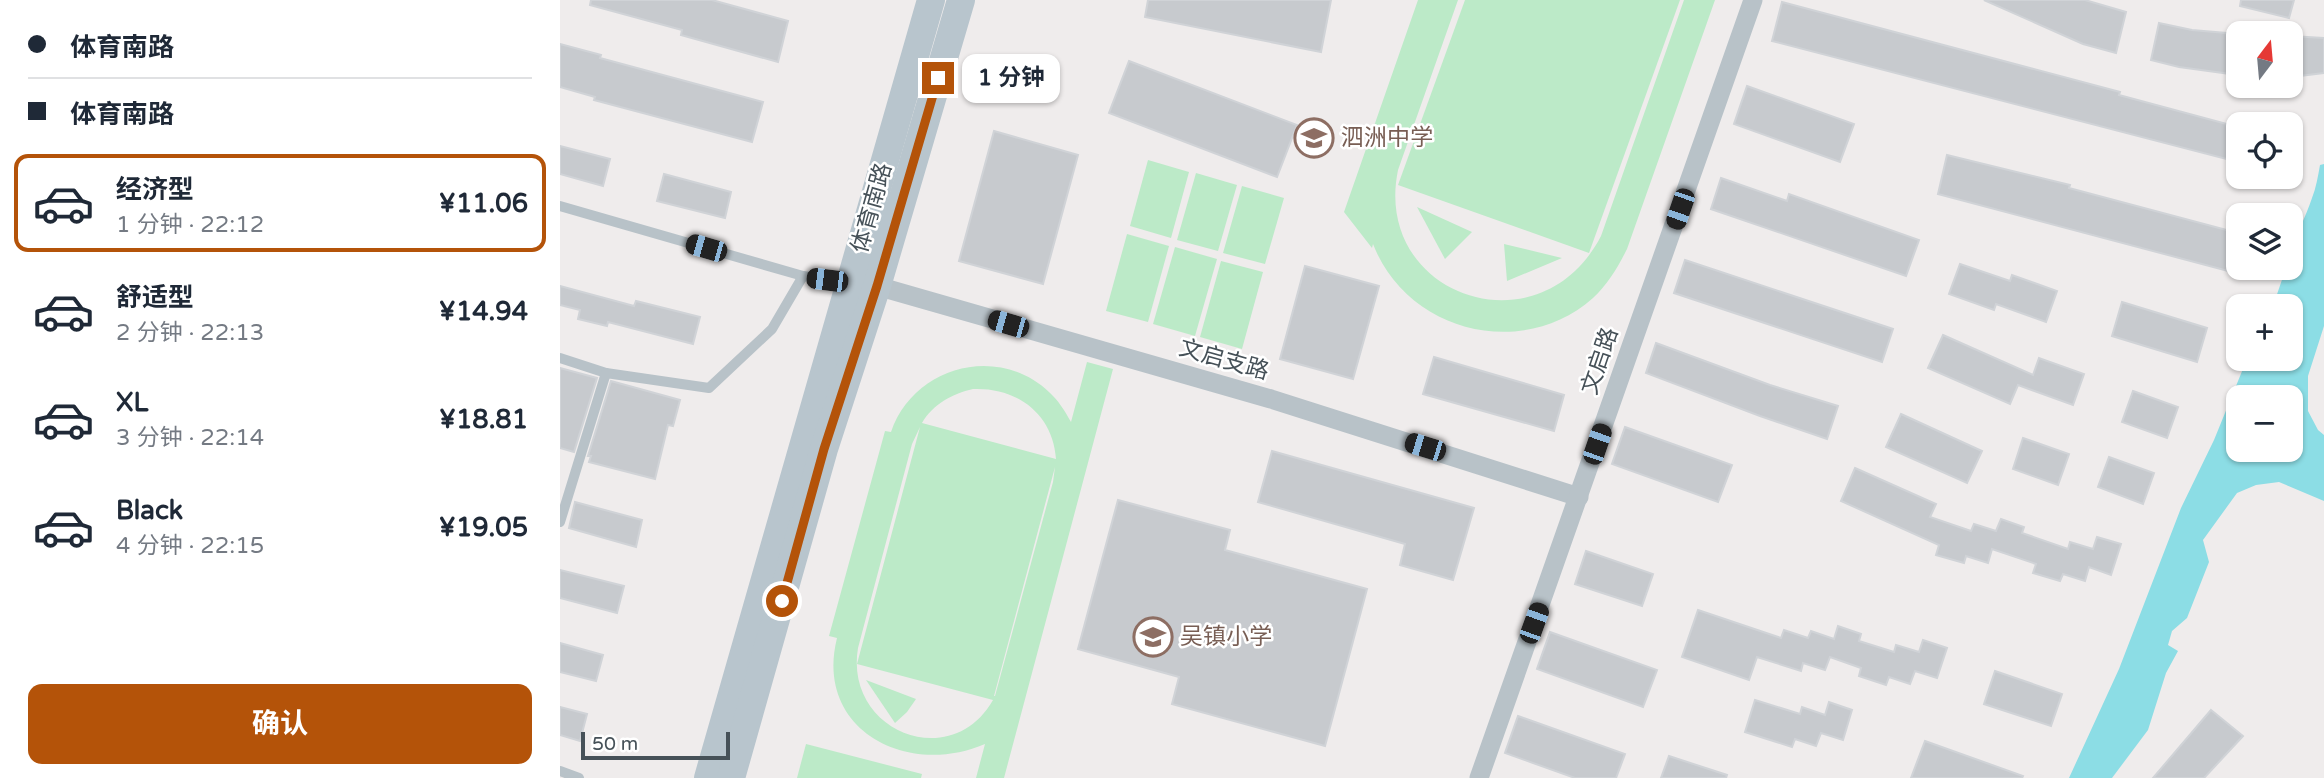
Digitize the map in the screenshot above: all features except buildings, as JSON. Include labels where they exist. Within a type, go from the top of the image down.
[{"type":"main road","name":"体育南路","points":[[731,778],[824,449],[931,0]]},
{"type":"main road","name":"体育南路","points":[[708,778],[864,284],[961,0]]},
{"type":"street","name":"文启路","points":[[1479,778],[1753,0]]},
{"type":"street","name":"文启支路","points":[[864,284],[1271,398],[1579,497]]},
{"type":"lane","points":[[560,206],[803,276],[864,284]]},
{"type":"lane","points":[[560,358],[606,373],[709,388],[772,329],[803,276]]},
{"type":"lane","points":[[560,522],[606,373]]},
{"type":"lane","points":[[560,482],[571,485]]},
{"type":"lane","points":[[560,771],[579,778]]},
{"type":"green space","points":[[1418,0],[1458,0],[1398,170],[1397,214],[1410,250],[1435,277],[1467,295],[1503,300],[1540,293],[1574,272],[1601,236],[1684,0],[1715,0],[1627,249],[1598,293],[1565,317],[1533,329],[1501,332],[1469,328],[1439,316],[1412,298],[1389,274],[1373,244],[1372,248],[1344,212]]},
{"type":"green space","points":[[1465,0],[1680,0],[1589,253],[1398,185]]},
{"type":"green space","points":[[1148,160],[1189,172],[1171,238],[1130,226]]},
{"type":"green space","points":[[1196,173],[1237,185],[1218,251],[1177,240]]},
{"type":"green space","points":[[1242,186],[1284,198],[1265,264],[1223,253]]},
{"type":"green space","points":[[1417,207],[1472,232],[1445,259]]},
{"type":"green space","points":[[1127,234],[1169,246],[1148,322],[1106,311]]},
{"type":"green space","points":[[1504,244],[1562,258],[1507,281]]},
{"type":"green space","points":[[1175,247],[1217,259],[1195,336],[1153,324]]},
{"type":"green space","points":[[1221,261],[1263,272],[1242,349],[1200,337]]},
{"type":"green space","points":[[1087,362],[1113,369],[1004,778],[976,778],[985,744],[955,753],[925,755],[897,749],[873,738],[853,720],[839,698],[834,670],[837,638],[829,636],[885,431],[891,432],[902,410],[918,391],[937,378],[959,369],[982,366],[1005,368],[1028,377],[1052,395],[1071,422]],"holes":[[[973,389],[1004,393],[1030,406],[1048,429],[1056,459],[922,423],[937,405]],[[920,427],[858,660],[858,648],[912,444]],[[1055,467],[1053,482],[994,696]],[[858,664],[993,700],[975,722],[952,735],[928,738],[904,733],[883,720],[867,702],[858,677]]]},
{"type":"green space","points":[[866,680],[916,699],[895,723]]},
{"type":"green space","points":[[806,744],[922,774],[921,778],[797,778]]},
{"type":"water","points":[[2324,164],[2324,326],[2308,376],[2308,411],[2318,430],[2324,435],[2324,501],[2279,482],[2256,485],[2237,493],[2203,540],[2209,562],[2187,618],[2172,631],[2168,645],[2178,651],[2166,673],[2148,730],[2112,778],[2069,778],[2119,669],[2181,508],[2226,411],[2226,462],[2303,462],[2303,385],[2236,385],[2242,371],[2303,371],[2303,294],[2277,294],[2282,280],[2303,280],[2303,222],[2320,165]]},
{"type":"place","name":"泗洲中学","points":[[1314,138]]},
{"type":"place","name":"吴镇小学","points":[[1153,637]]},
{"type":"route","points":[[782,601],[824,449],[877,286],[938,78]]}]
